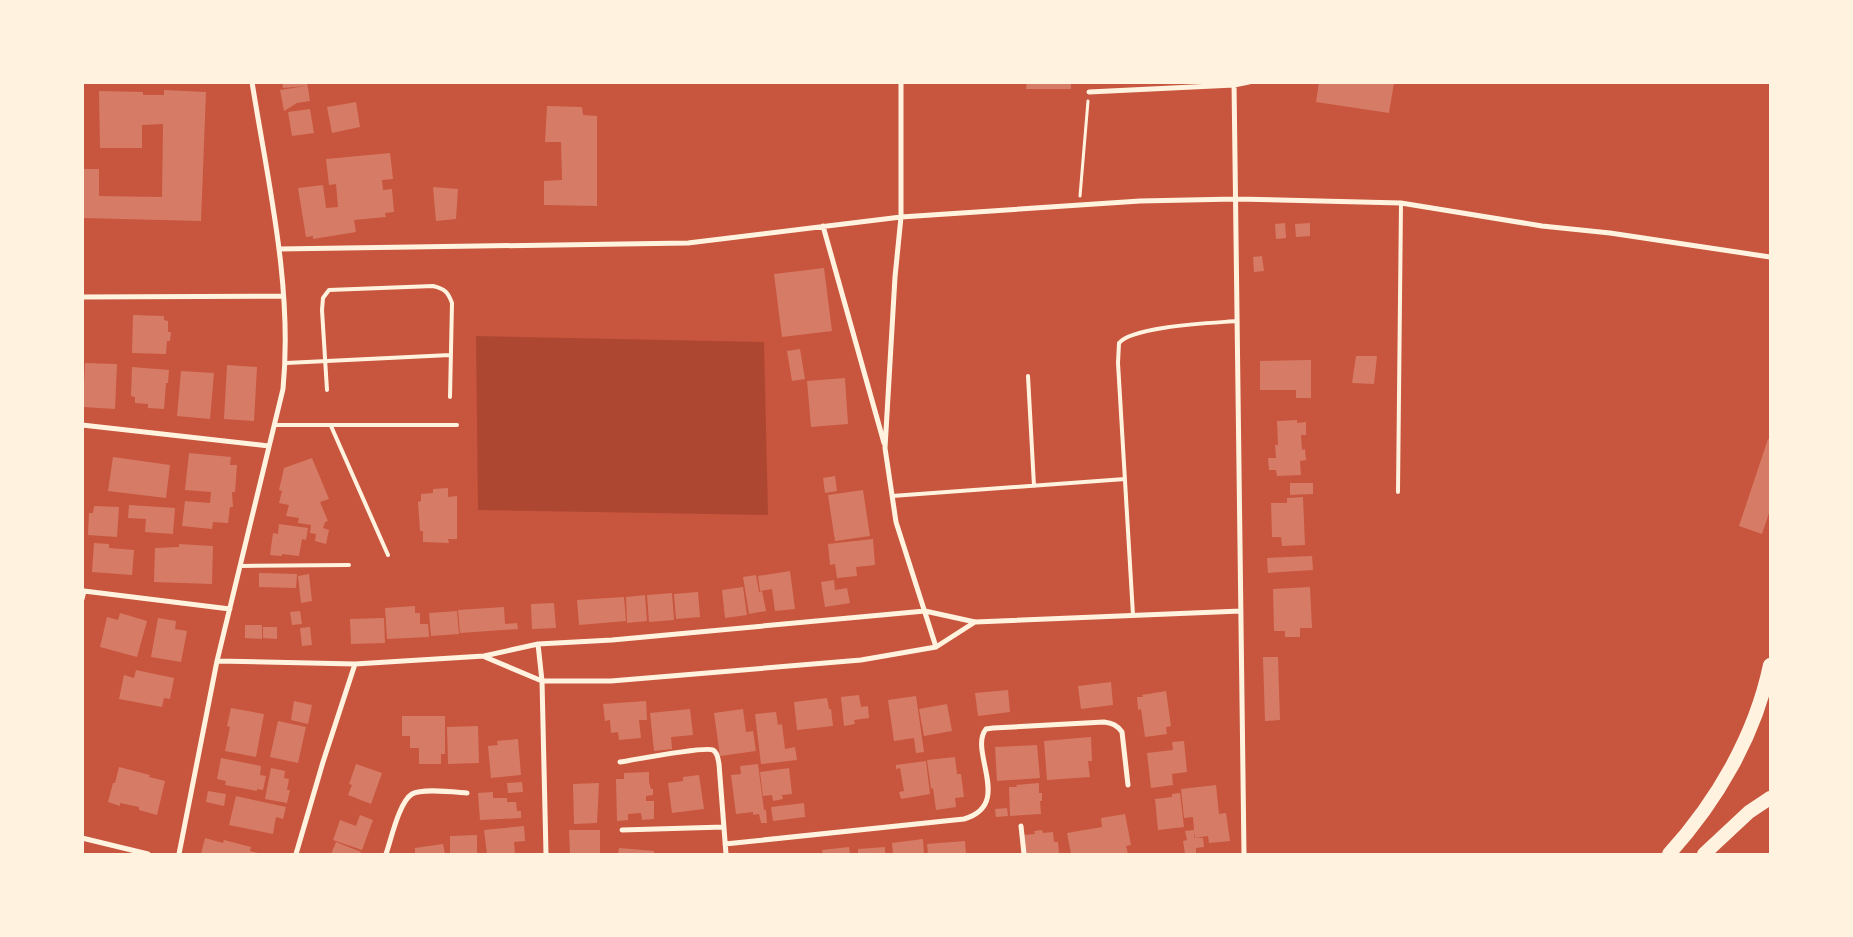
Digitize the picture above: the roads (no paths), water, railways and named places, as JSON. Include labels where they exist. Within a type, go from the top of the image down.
[{"type":"highway","points":[[1668,854],[1689,832],[1724,782],[1756,714],[1770,665]]},
{"type":"highway","points":[[1704,854],[1749,812],[1770,798]]},
{"type":"street","points":[[180,854],[217,660],[283,389],[286,363],[284,296],[279,250],[252,82]]},
{"type":"street","points":[[885,448],[900,217],[901,82]]},
{"type":"street","points":[[1089,92],[1249,82]]},
{"type":"street","points":[[1234,84],[1244,854]]},
{"type":"street","points":[[279,250],[688,243],[900,217],[1140,201],[1236,199],[1401,203],[1542,226],[1610,233],[1770,257]]},
{"type":"street","points":[[823,226],[885,448],[896,522],[936,647]]},
{"type":"street","points":[[82,297],[284,296]]},
{"type":"street","points":[[82,425],[269,446]]},
{"type":"street","points":[[82,599],[83,591],[230,609]]},
{"type":"street","points":[[217,660],[355,664],[484,656],[538,644],[612,640],[925,611],[976,622],[1241,611]]},
{"type":"street","points":[[484,656],[542,681],[611,681],[852,661],[936,647],[976,622]]},
{"type":"street","points":[[538,644],[542,681],[546,854]]},
{"type":"street","points":[[296,854],[355,664]]},
{"type":"street","points":[[725,844],[964,819],[974,816],[980,812],[987,801],[987,775],[981,739],[986,730],[993,728],[1111,723],[1122,732],[1128,784]]},
{"type":"street","points":[[620,762],[691,751],[713,750],[717,755],[719,764],[726,854]]},
{"type":"street","points":[[386,854],[403,803],[412,794],[422,791],[467,793]]},
{"type":"street","points":[[1021,826],[1024,854]]},
{"type":"street","points":[[622,830],[724,827]]},
{"type":"street","points":[[82,838],[148,854]]},
{"type":"lane","points":[[1398,492],[1401,203]]},
{"type":"lane","points":[[327,390],[323,298],[328,290],[433,286],[444,288],[449,294],[452,304],[450,397]]},
{"type":"lane","points":[[1133,616],[1118,363],[1120,344],[1128,337],[1151,330],[1237,321]]},
{"type":"lane","points":[[286,363],[450,355]]},
{"type":"lane","points":[[1028,376],[1034,486]]},
{"type":"lane","points":[[274,425],[457,425]]},
{"type":"lane","points":[[331,426],[388,555]]},
{"type":"lane","points":[[892,496],[1125,479]]},
{"type":"lane","points":[[240,566],[349,565]]}]
